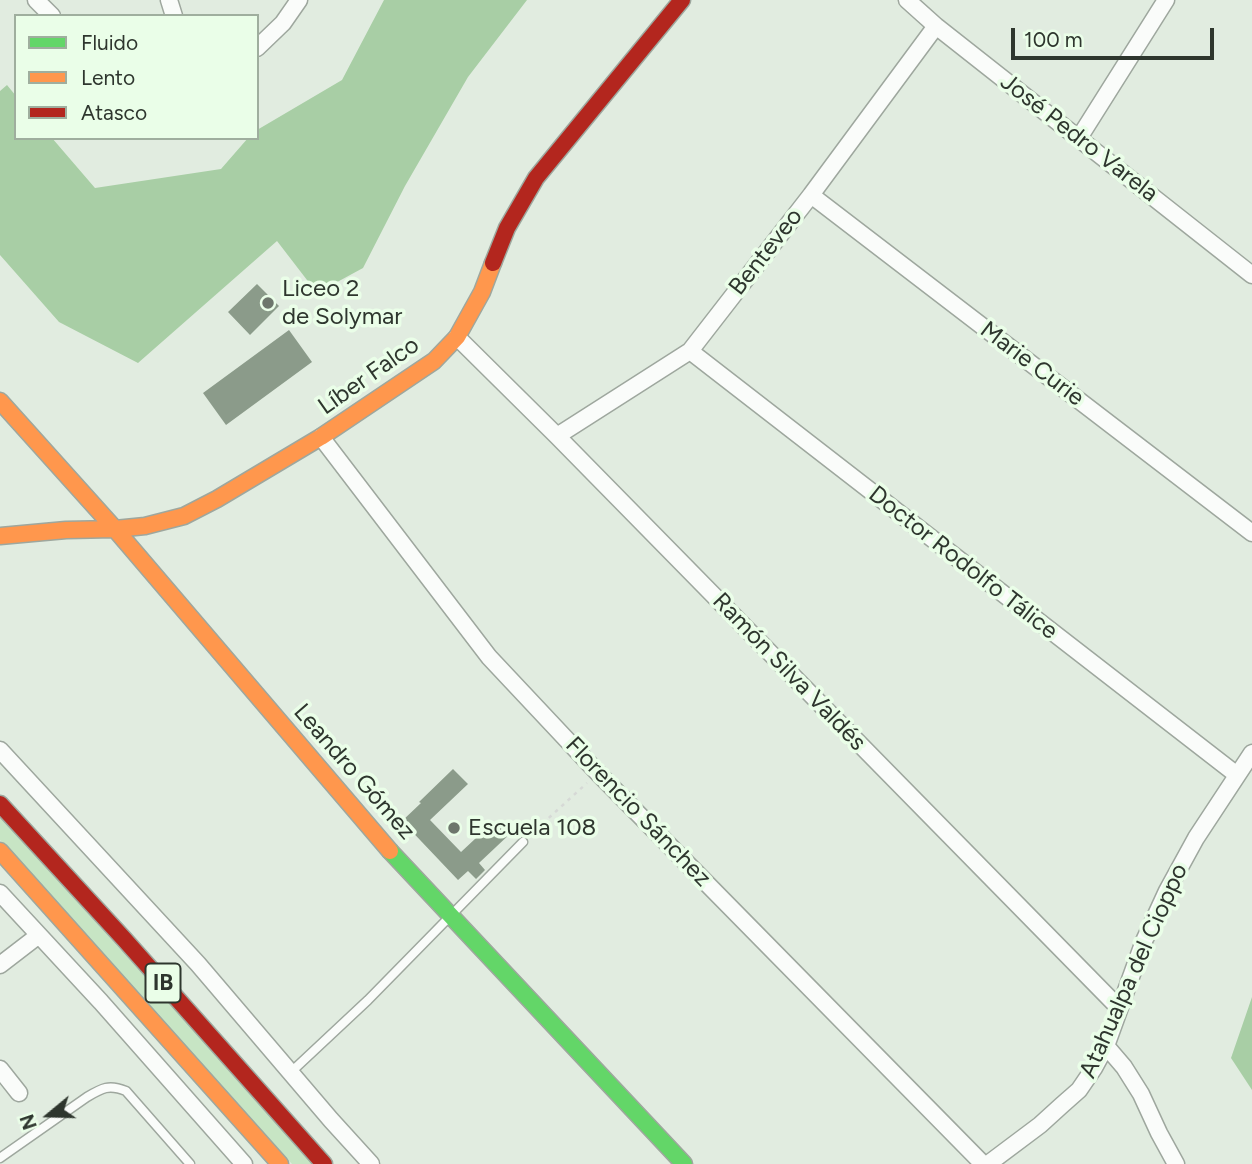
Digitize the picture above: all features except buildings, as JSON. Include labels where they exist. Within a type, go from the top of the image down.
[{"type":"main road","name":"Líber Falco","points":[[0,536],[145,526],[184,516],[321,437],[434,361],[457,337],[482,292],[507,228],[537,178],[682,0]]},
{"type":"main road","name":"Leandro Gómez","points":[[0,401],[115,529],[386,846],[684,1164]]},
{"type":"main road","name":"IB","points":[[0,804],[324,1164]]},
{"type":"main road","name":"IB","points":[[0,851],[280,1164]]},
{"type":"street","points":[[36,0],[49,14]]},
{"type":"street","points":[[259,46],[283,23],[299,0]]},
{"type":"street","name":"José Pedro Varela","points":[[907,0],[936,26],[1252,275]]},
{"type":"street","points":[[1079,138],[1166,0]]},
{"type":"street","name":"Benteveo","points":[[557,436],[690,351],[811,195],[936,26]]},
{"type":"street","name":"Marie Curie","points":[[811,195],[1252,533]]},
{"type":"street","name":"Ramón Silva Valdés","points":[[457,337],[1119,1008]]},
{"type":"street","name":"Doctor Rodolfo Tálice","points":[[690,351],[1237,775]]},
{"type":"street","name":"Florencio Sánchez","points":[[321,437],[489,657],[598,773],[982,1164]]},
{"type":"street","points":[[0,750],[198,964],[371,1164]]},
{"type":"street","name":"Atahualpa del Cioppo","points":[[988,1164],[1040,1125],[1079,1090],[1094,1068],[1106,1046],[1144,941],[1167,891],[1196,838],[1252,753]]},
{"type":"street","points":[[0,892],[244,1164]]},
{"type":"street","points":[[0,965],[39,935]]},
{"type":"street","points":[[1106,1046],[1125,1067],[1176,1164]]},
{"type":"street","points":[[0,1069],[19,1093]]},
{"type":"lane","points":[[290,1073],[369,1000],[523,842]]},
{"type":"lane","points":[[0,1158],[87,1097],[101,1089],[115,1086],[126,1091],[190,1164]]},
{"type":"path","points":[[523,842],[598,773]]},
{"type":"green space","points":[[384,0],[527,0],[468,77],[405,186],[363,268],[317,293],[277,241],[138,363],[59,322],[0,255],[0,91],[7,85],[14,94],[14,140],[54,140],[95,188],[221,169],[246,140],[259,140],[259,129],[342,80]]},
{"type":"green space","points":[[0,816],[314,1164],[292,1164],[0,840]]},
{"type":"green space","points":[[1252,997],[1252,1090],[1231,1058]]},
{"type":"traffic: fast","points":[[390,851],[684,1164]]},
{"type":"traffic: slow","points":[[0,536],[145,526],[184,516],[217,499],[321,437],[434,361],[457,337],[482,292],[493,263]]},
{"type":"traffic: slow","points":[[0,401],[115,529],[390,851]]},
{"type":"traffic: slow","points":[[0,851],[280,1164]]},
{"type":"traffic: jam","points":[[493,263],[507,228],[536,178],[682,0]]},
{"type":"traffic: jam","points":[[0,804],[324,1164]]},
{"type":"place","name":"Liceo 2 de Solymar","points":[[268,303]]},
{"type":"place","name":"Escuela 108","points":[[454,828]]}]
